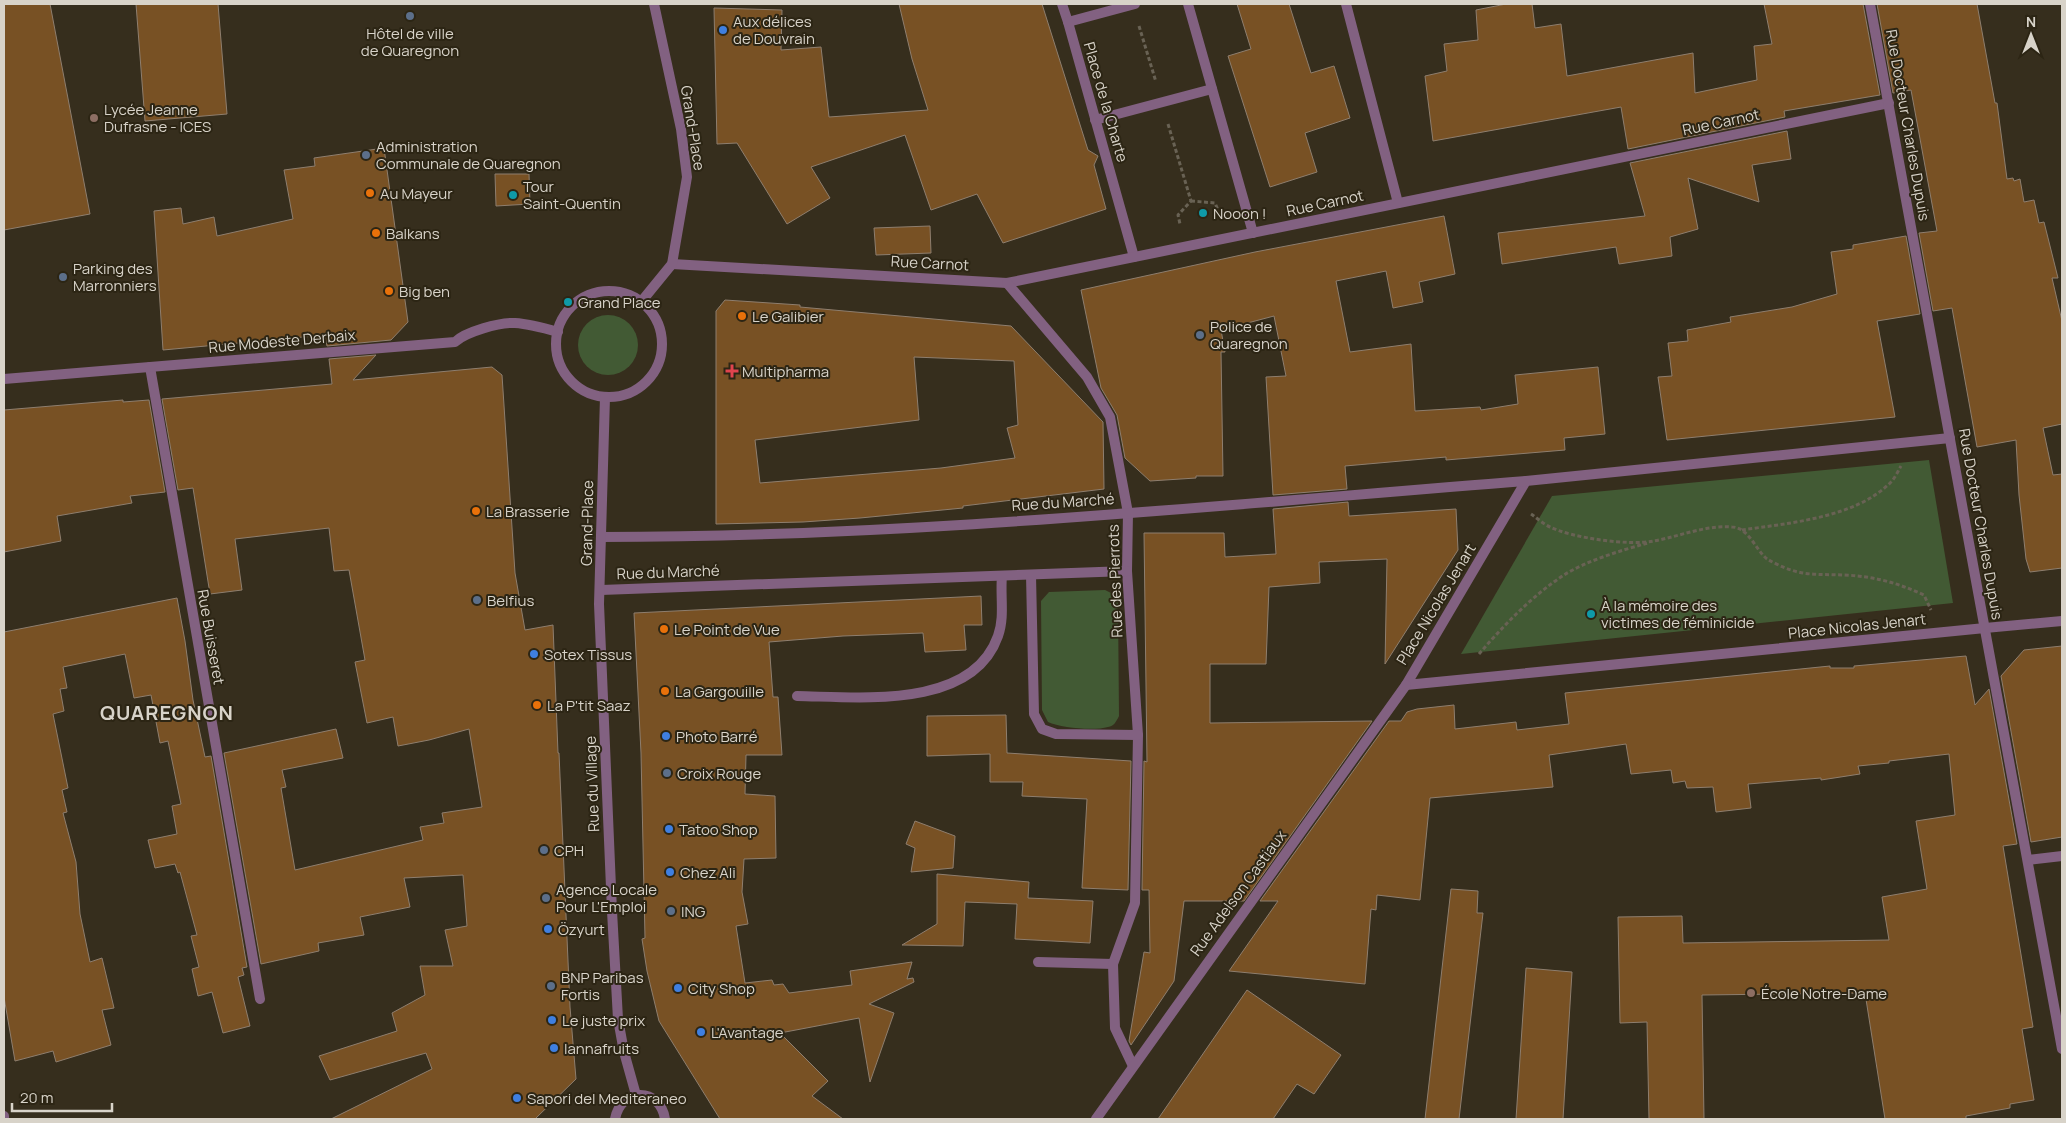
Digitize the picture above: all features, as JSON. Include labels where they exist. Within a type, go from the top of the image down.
[{"type":"street","name":"Place de la Charte","points":[[1062,4],[1134,257]]},
{"type":"street","points":[[1068,22],[1135,4]]},
{"type":"street","points":[[1188,4],[1253,233]]},
{"type":"street","points":[[1346,4],[1398,203]]},
{"type":"street","name":"Rue Docteur Charles Dupuis","points":[[1870,4],[2062,1049]]},
{"type":"street","name":"Grand-Place","points":[[641,302],[672,264],[687,177],[681,129],[655,7]]},
{"type":"street","points":[[1095,120],[1212,89]]},
{"type":"street","name":"Rue Carnot","points":[[672,264],[1007,282],[1889,103]]},
{"type":"street","name":"Rue des Pierrots","points":[[1007,282],[1087,378],[1110,416],[1128,512],[1127,571],[1138,735],[1135,903],[1113,964],[1115,1028],[1133,1066]]},
{"type":"street","points":[[604,291],[630,295],[641,302],[653,314],[660,329],[662,346],[659,363],[650,378],[638,389],[622,395],[605,397],[583,390],[574,384],[564,372],[558,359],[558,332],[562,319],[569,308],[579,299],[604,291]]},
{"type":"street","name":"Rue Modeste Derbaix","points":[[4,379],[455,342],[460,337],[481,329],[513,323],[538,326],[558,332]]},
{"type":"street","name":"Rue Buisseret","points":[[150,367],[260,999]]},
{"type":"street","name":"Grand-Place","points":[[601,590],[605,397]]},
{"type":"street","points":[[1526,481],[1950,438]]},
{"type":"street","name":"Rue du Marché","points":[[602,537],[827,533],[1526,481]]},
{"type":"street","name":"Place Nicolas Jenart","points":[[1406,685],[1526,481]]},
{"type":"street","name":"Rue du Marché","points":[[601,590],[1127,571]]},
{"type":"street","points":[[1031,574],[1034,714],[1042,729],[1056,734],[1138,735]]},
{"type":"street","points":[[797,696],[905,695],[941,688],[971,673],[988,656],[998,636],[1002,617],[1000,596],[1002,576]]},
{"type":"street","name":"Rue du Village","points":[[601,590],[599,604],[618,1019],[624,1052],[636,1095]]},
{"type":"street","name":"Place Nicolas Jenart","points":[[1406,685],[2062,621]]},
{"type":"street","name":"Rue Adelson Castiaux","points":[[1096,1119],[1406,685]]},
{"type":"street","points":[[2028,860],[2062,856]]},
{"type":"street","points":[[1038,962],[1113,964]]},
{"type":"street","points":[[615,1119],[617,1110],[622,1103],[636,1095],[649,1097],[656,1101],[664,1110],[665,1119]]},
{"type":"path","points":[[1191,201],[1216,203],[1230,237]]},
{"type":"path","points":[[1741,530],[1843,511],[1869,499],[1892,482],[1916,441]]},
{"type":"path","points":[[1514,502],[1550,527],[1584,537],[1628,542],[1653,542]]},
{"type":"path","points":[[1456,681],[1500,629],[1565,574],[1617,551],[1707,528],[1735,526],[1747,533],[1755,547],[1768,560],[1792,571],[1813,574],[1866,576],[1898,583],[1924,595],[1941,633]]},
{"type":"green space","points":[[608,315],[625,320],[633,328],[638,345],[633,362],[625,370],[608,375],[591,370],[583,362],[578,345],[583,328],[591,320]]},
{"type":"green space","points":[[1929,460],[1953,603],[1461,654],[1552,496]]},
{"type":"green space","points":[[1105,590],[1113,594],[1118,603],[1119,716],[1113,725],[1102,728],[1086,729],[1048,722],[1042,710],[1041,601],[1049,592]]},
{"type":"building","points":[[4,4],[50,4],[90,214],[4,230]]},
{"type":"building","points":[[136,4],[218,4],[227,114],[145,121]]},
{"type":"building","points":[[899,4],[1042,4],[1088,150],[1098,156],[1094,165],[1106,209],[1003,243],[977,194],[931,210],[905,135],[811,167],[830,198],[787,224],[737,143],[717,144],[714,8],[782,10],[781,50],[821,47],[829,117],[928,110],[912,59]]},
{"type":"building","points":[[1237,4],[1289,4],[1311,73],[1334,66],[1350,118],[1305,133],[1317,172],[1270,187],[1228,56],[1251,49]]},
{"type":"building","points":[[1506,4],[1532,4],[1535,28],[1561,24],[1567,76],[1693,53],[1695,93],[1757,80],[1754,46],[1772,44],[1764,4],[1863,4],[1880,95],[1784,111],[1785,117],[1628,149],[1621,107],[1433,141],[1425,76],[1447,71],[1444,44],[1478,40],[1476,10]]},
{"type":"building","points":[[1877,4],[1977,4],[1995,103],[1997,103],[2007,179],[2013,178],[2014,181],[2020,179],[2024,202],[2034,200],[2039,223],[2044,222],[2058,278],[2052,278],[2062,321],[2062,424],[2043,428],[2053,475],[2062,474],[2062,568],[2030,572],[2026,559],[2019,495],[2016,440],[1977,447],[1952,308],[1933,311],[1919,233],[1937,231],[1911,90],[1893,93]]},
{"type":"building","points":[[1787,131],[1791,159],[1752,165],[1759,202],[1688,178],[1698,229],[1670,237],[1672,256],[1619,264],[1616,247],[1502,264],[1498,233],[1645,216],[1630,163]]},
{"type":"building","points":[[384,148],[408,322],[391,340],[327,346],[325,335],[163,350],[154,211],[181,208],[183,224],[214,217],[217,236],[293,219],[284,170],[315,166],[314,158]]},
{"type":"building","name":"Tour Saint-Quentin","points":[[495,174],[529,174],[530,204],[496,206]]},
{"type":"building","points":[[1444,216],[1455,274],[1419,282],[1423,302],[1393,308],[1386,271],[1336,281],[1350,352],[1411,344],[1415,411],[1480,407],[1481,410],[1518,404],[1515,375],[1598,367],[1605,434],[1564,438],[1565,450],[1446,460],[1446,457],[1345,466],[1347,489],[1273,495],[1266,377],[1286,376],[1274,316],[1221,330],[1225,352],[1221,352],[1223,476],[1196,476],[1196,478],[1150,481],[1125,458],[1117,415],[1101,388],[1081,290],[1255,252]]},
{"type":"building","points":[[930,226],[931,253],[876,255],[874,228]]},
{"type":"building","points":[[1906,236],[1920,314],[1877,321],[1895,417],[1667,440],[1658,377],[1672,376],[1668,343],[1688,341],[1687,330],[1731,322],[1730,317],[1792,307],[1837,294],[1831,252],[1853,249],[1853,245]]},
{"type":"building","points":[[725,300],[800,305],[800,307],[1011,326],[1103,422],[1104,489],[963,506],[963,508],[860,518],[803,522],[716,524],[716,311]],"holes":[[[914,357],[1014,361],[1018,425],[1007,428],[1015,458],[941,468],[760,483],[755,440],[919,420]]]},
{"type":"building","points":[[376,355],[353,380],[492,367],[502,375],[515,573],[525,630],[553,625],[570,1007],[576,1079],[535,1119],[331,1119],[432,1069],[426,1053],[330,1080],[319,1056],[397,1031],[392,1013],[425,995],[420,966],[453,966],[445,930],[467,926],[463,875],[404,878],[410,907],[360,917],[364,935],[318,943],[319,951],[261,964],[224,753],[336,729],[343,758],[282,770],[286,787],[281,788],[295,870],[423,840],[420,827],[444,823],[442,813],[482,807],[469,729],[398,746],[393,717],[367,723],[355,662],[365,660],[349,570],[334,571],[329,528],[235,539],[242,590],[210,594],[193,488],[178,490],[162,399],[332,384],[329,359]]},
{"type":"building","points":[[123,400],[123,402],[149,400],[165,492],[130,496],[132,503],[57,516],[61,541],[4,552],[4,410]]},
{"type":"building","points":[[1348,502],[1349,516],[1456,509],[1458,550],[1385,664],[1387,559],[1319,562],[1320,583],[1269,587],[1266,664],[1210,664],[1210,723],[1372,721],[1244,901],[1184,901],[1174,981],[1131,1045],[1129,1041],[1144,952],[1150,953],[1149,890],[1142,890],[1144,761],[1147,762],[1144,533],[1224,533],[1225,557],[1276,554],[1273,509]]},
{"type":"building","points":[[981,596],[982,625],[964,625],[966,650],[925,652],[923,633],[843,636],[769,642],[773,697],[778,697],[782,755],[746,755],[745,794],[775,796],[776,858],[744,859],[742,892],[748,924],[736,926],[745,983],[772,980],[774,985],[783,984],[789,993],[852,985],[850,971],[912,962],[907,979],[913,978],[914,982],[869,1004],[894,1013],[870,1082],[859,1018],[780,1033],[828,1081],[812,1096],[843,1119],[720,1119],[659,1021],[647,971],[642,939],[645,938],[641,753],[634,613]]},
{"type":"building","points":[[177,598],[193,700],[205,757],[211,756],[247,967],[242,968],[244,975],[238,977],[250,1026],[223,1033],[212,992],[198,996],[192,969],[199,967],[191,936],[197,935],[180,872],[178,873],[175,864],[155,868],[148,840],[177,834],[172,806],[181,804],[168,741],[160,743],[151,695],[134,698],[125,654],[63,667],[67,688],[60,689],[64,711],[53,714],[68,788],[62,790],[67,812],[63,813],[76,862],[80,914],[90,962],[102,958],[114,1008],[102,1010],[111,1045],[56,1062],[53,1051],[15,1061],[4,997],[4,632]]},
{"type":"building","points":[[2062,646],[2062,837],[2031,842],[2001,676],[2024,650]]},
{"type":"building","points":[[1966,656],[1975,705],[1989,689],[2017,844],[2003,846],[2033,1027],[2022,1029],[2034,1100],[2010,1104],[2010,1108],[1966,1116],[1966,1119],[1885,1119],[1865,993],[1702,995],[1704,1119],[1649,1119],[1647,1022],[1620,1023],[1618,917],[1682,916],[1683,943],[1889,940],[1882,897],[1927,889],[1916,821],[1955,815],[1949,754],[1858,766],[1860,774],[1821,780],[1821,778],[1748,784],[1751,808],[1716,812],[1713,787],[1687,788],[1685,781],[1673,783],[1671,770],[1631,774],[1626,744],[1549,755],[1553,787],[1430,798],[1420,900],[1377,895],[1376,910],[1371,909],[1365,984],[1229,971],[1278,901],[1260,901],[1389,721],[1401,721],[1407,712],[1454,705],[1455,729],[1516,722],[1517,730],[1569,724],[1565,693],[1830,666],[1830,668],[1854,668],[1854,666]]},
{"type":"building","points":[[1006,715],[1007,753],[1131,761],[1128,890],[1082,888],[1087,799],[1022,796],[1023,782],[990,782],[990,754],[927,756],[927,716]]},
{"type":"building","points":[[915,821],[955,836],[953,868],[911,872],[915,848],[906,844]]},
{"type":"building","points":[[937,874],[1029,882],[1028,898],[1093,901],[1090,943],[1015,939],[1017,904],[965,902],[963,946],[902,945],[937,924]]},
{"type":"building","points":[[1451,889],[1478,891],[1477,913],[1483,913],[1459,1119],[1425,1119]]},
{"type":"building","points":[[1526,968],[1572,972],[1563,1119],[1516,1119]]},
{"type":"building","points":[[1247,990],[1341,1055],[1314,1094],[1297,1084],[1273,1119],[1158,1119]]},
{"type":"place","name":"Hôtel de ville de Quaregnon","points":[[410,16]]},
{"type":"place","name":"Aux délices de Douvrain","points":[[723,30]]},
{"type":"place","name":"Lycée Jeanne Dufrasne - ICES","points":[[94,118]]},
{"type":"place","name":"Administration Communale de Quaregnon","points":[[366,155]]},
{"type":"place","name":"Au Mayeur","points":[[370,193]]},
{"type":"place","name":"Tour Saint-Quentin","points":[[513,195]]},
{"type":"place","name":"Nooon !","points":[[1203,213]]},
{"type":"place","name":"Balkans","points":[[376,233]]},
{"type":"place","name":"Parking des Marronniers","points":[[63,277]]},
{"type":"place","name":"Big ben","points":[[389,291]]},
{"type":"place","name":"Grand Place","points":[[568,302]]},
{"type":"place","name":"Le Galibier","points":[[742,316]]},
{"type":"place","name":"Police de Quaregnon","points":[[1200,335]]},
{"type":"place","name":"Multipharma","points":[[732,371]]},
{"type":"place","name":"La Brasserie","points":[[476,511]]},
{"type":"place","name":"Belfius","points":[[477,600]]},
{"type":"place","name":"À la mémoire des victimes de féminicide","points":[[1591,614]]},
{"type":"place","name":"Le Point de Vue","points":[[664,629]]},
{"type":"place","name":"Sotex Tissus","points":[[534,654]]},
{"type":"place","name":"La Gargouille","points":[[665,691]]},
{"type":"place","name":"La P'tit Saaz","points":[[537,705]]},
{"type":"place","name":"Photo Barré","points":[[666,736]]},
{"type":"place","name":"Croix Rouge","points":[[667,773]]},
{"type":"place","name":"Tatoo Shop","points":[[669,829]]},
{"type":"place","name":"CPH","points":[[544,850]]},
{"type":"place","name":"Chez Ali","points":[[670,872]]},
{"type":"place","name":"Agence Locale Pour L'Emploi","points":[[546,898]]},
{"type":"place","name":"ING","points":[[671,911]]},
{"type":"place","name":"Özyurt","points":[[548,929]]},
{"type":"place","name":"BNP Paribas Fortis","points":[[551,986]]},
{"type":"place","name":"City Shop","points":[[678,988]]},
{"type":"place","name":"École Notre-Dame","points":[[1751,993]]},
{"type":"place","name":"Le juste prix","points":[[552,1020]]},
{"type":"place","name":"L'Avantage","points":[[701,1032]]},
{"type":"place","name":"Iannafruits","points":[[554,1048]]},
{"type":"place","name":"Sapori del Mediteraneo","points":[[517,1098]]},
{"type":"district","name":"QUAREGNON","points":[[167,712]]}]
